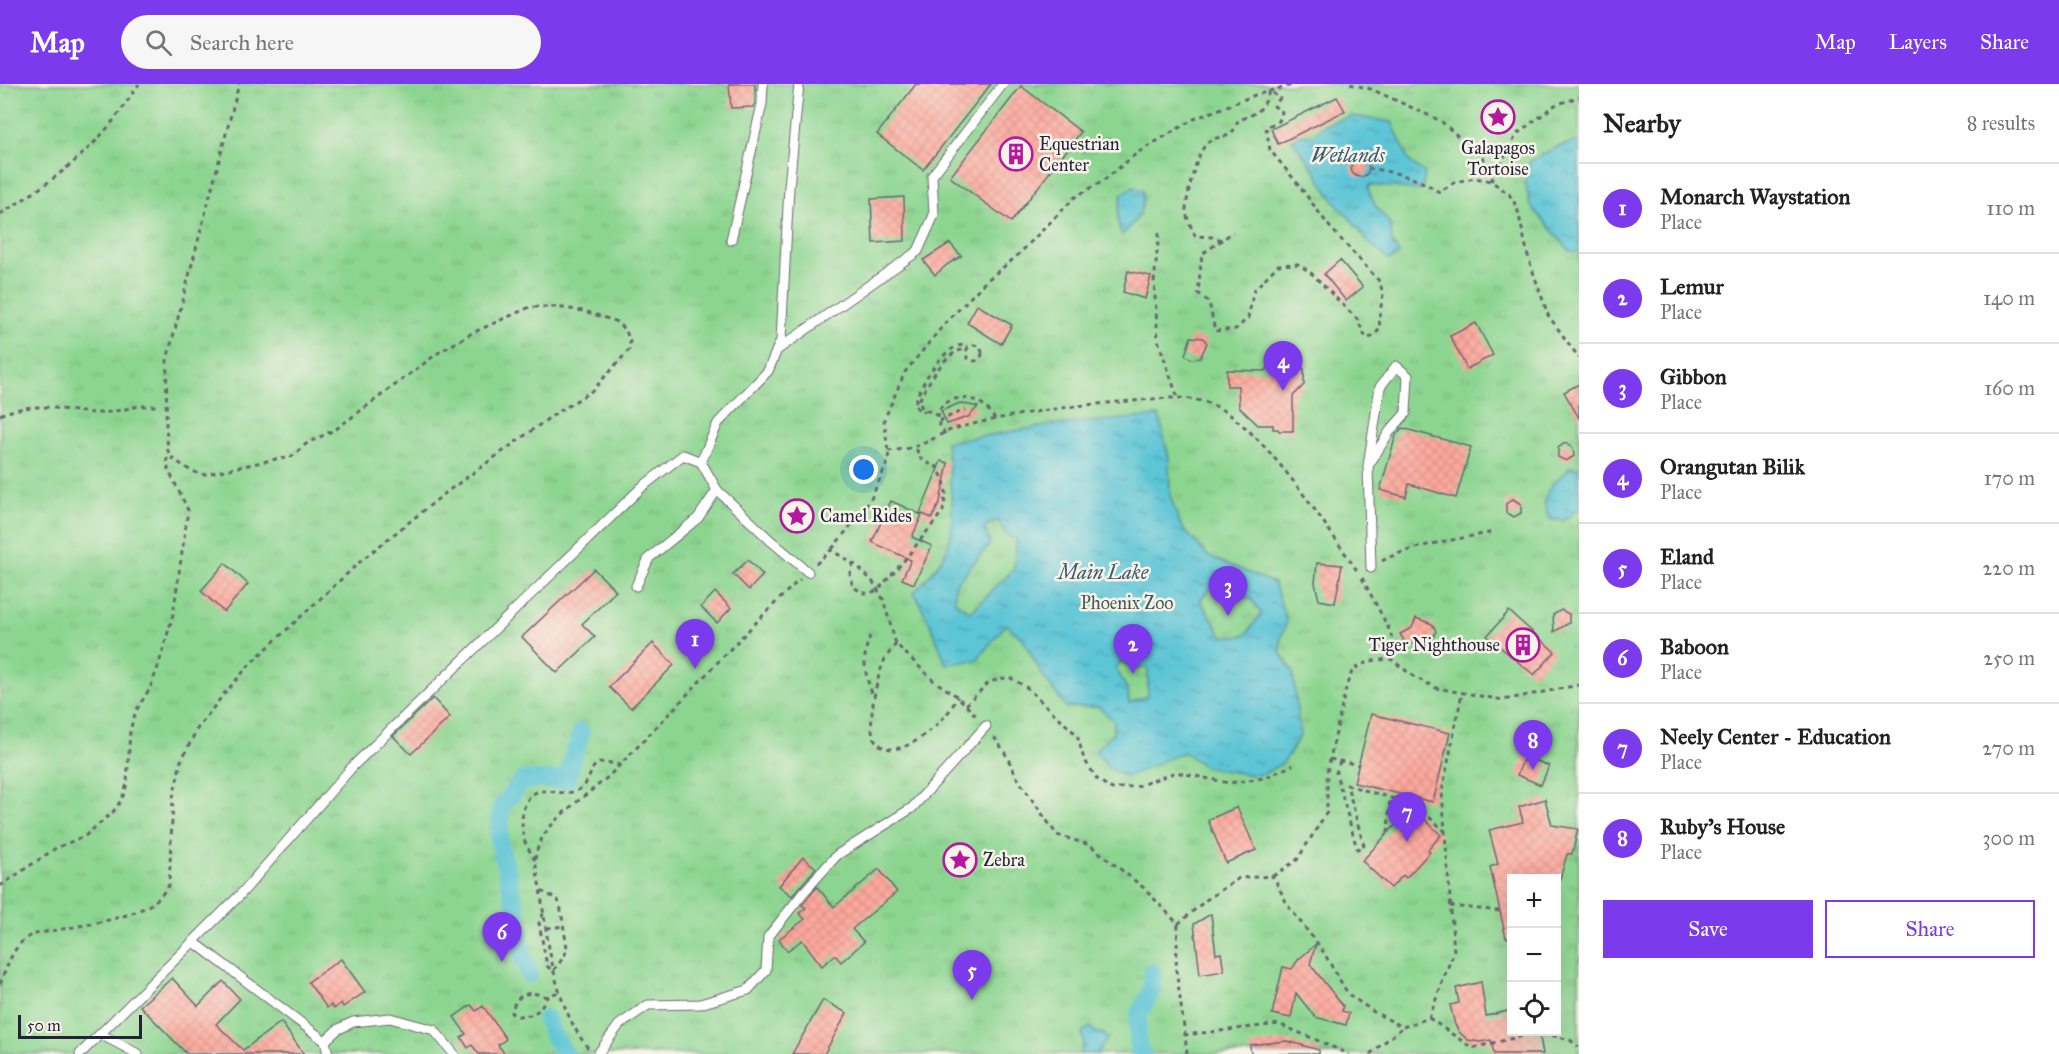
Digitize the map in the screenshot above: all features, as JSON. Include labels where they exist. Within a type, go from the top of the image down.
[{"type":"lane","points":[[731,240],[762,104],[763,84]]},
{"type":"lane","points":[[701,462],[718,423],[768,371],[781,340],[789,188],[799,84]]},
{"type":"lane","points":[[777,350],[918,251],[934,215],[932,176],[1003,84]]},
{"type":"lane","points":[[1368,466],[1390,431],[1406,413],[1408,376],[1396,366],[1380,387],[1368,466],[1371,568]]},
{"type":"lane","points":[[80,1054],[240,895],[352,766],[642,487],[683,455],[701,462],[717,490],[808,572]]},
{"type":"lane","points":[[636,586],[649,558],[698,518],[717,490]]},
{"type":"lane","points":[[598,1054],[619,1025],[648,1005],[700,1004],[748,990],[766,970],[768,937],[809,885],[837,855],[912,808],[986,726]]},
{"type":"lane","points":[[194,942],[325,1041],[328,1054]]},
{"type":"lane","points":[[325,1041],[338,1030],[353,1022],[390,1018],[434,1030],[454,1054]]},
{"type":"lane","points":[[100,1034],[138,1054]]},
{"type":"path","points":[[0,214],[50,182],[95,141],[109,126],[139,84]]},
{"type":"path","points":[[0,984],[13,951],[21,941],[31,935],[121,917],[148,907],[162,896],[169,885],[173,798],[181,761],[197,729],[223,695],[252,662],[363,559],[448,490],[593,390],[629,350],[630,342],[626,330],[615,321],[584,311],[531,308],[472,333],[438,354],[336,429],[306,444],[290,458],[268,460],[202,475],[172,459],[168,451],[166,426],[167,360],[239,84]]},
{"type":"path","points":[[593,1054],[578,1035],[559,992],[553,970],[536,861],[536,850],[546,832],[564,813],[600,785],[716,663],[831,550],[870,501],[889,459],[884,420],[905,372],[942,327],[986,281],[1016,257],[1075,197],[1103,181],[1137,153],[1194,118],[1269,91],[1296,84]]},
{"type":"path","points":[[1350,84],[1371,89],[1441,121],[1498,172]]},
{"type":"path","points":[[1222,240],[1195,236],[1192,230],[1186,211],[1194,168],[1207,143],[1226,137],[1236,128],[1238,120],[1253,115],[1267,104],[1269,91]]},
{"type":"path","points":[[1233,232],[1202,254],[1198,294],[1209,302],[1215,331],[1236,330],[1248,318],[1254,290],[1278,266],[1298,264],[1310,272],[1357,319],[1366,338],[1372,337],[1380,329],[1379,318],[1383,295],[1380,282],[1329,226],[1299,184],[1270,150],[1266,127],[1279,121],[1282,112],[1274,106],[1280,98],[1269,91]]},
{"type":"path","points":[[1491,181],[1517,134],[1555,105],[1579,97]]},
{"type":"path","points":[[1368,168],[1394,172],[1428,184],[1439,192],[1455,182],[1475,178],[1491,181],[1509,194],[1517,207],[1529,260],[1548,315],[1579,358]]},
{"type":"path","points":[[1159,233],[1154,282],[1158,340],[1178,399]]},
{"type":"path","points":[[938,416],[921,410],[920,400],[937,371],[956,351],[967,348],[971,344],[978,345],[982,351],[980,358],[973,361],[966,357],[967,348]]},
{"type":"path","points":[[945,434],[938,416],[940,407],[957,397],[978,401],[996,419]]},
{"type":"path","points":[[888,451],[916,447],[958,427],[1097,403],[1167,398],[1205,402],[1233,418],[1261,442],[1319,516],[1360,575],[1388,627],[1392,638],[1391,659]]},
{"type":"path","points":[[0,415],[31,406],[99,413],[117,412],[150,404],[160,407]]},
{"type":"path","points":[[939,421],[965,410]]},
{"type":"path","points":[[852,563],[850,575],[853,586],[864,593],[878,590],[937,518],[946,502],[944,480],[939,470],[922,460],[916,447]]},
{"type":"path","points":[[0,886],[56,848],[85,836],[113,812],[122,799],[127,784],[130,730],[136,711],[150,688],[158,667],[173,615],[188,510],[168,469],[167,458]]},
{"type":"path","points":[[1360,575],[1391,556],[1493,532]]},
{"type":"path","points":[[831,550],[852,563],[873,582],[883,599],[896,644],[934,681],[958,697],[986,726],[1004,751],[1019,781],[1057,835],[1090,845],[1144,888],[1178,924],[1176,969],[1187,1054]]},
{"type":"path","points":[[870,636],[865,647],[864,667],[874,698]]},
{"type":"path","points":[[896,644],[884,661],[871,709],[872,731],[874,739],[880,746],[898,749],[911,744],[945,717],[958,697]]},
{"type":"path","points":[[1178,924],[1206,900],[1239,878],[1273,876],[1297,860],[1327,812],[1327,772],[1347,684],[1353,669],[1370,661],[1391,659],[1413,676],[1436,688],[1503,700],[1579,685]]},
{"type":"path","points":[[966,705],[989,682],[1009,677],[1026,687],[1077,735],[1084,759],[1097,779],[1112,789],[1138,786],[1176,772],[1229,783],[1264,778],[1293,765]]},
{"type":"path","points":[[1429,1018],[1454,951],[1442,792],[1462,693]]},
{"type":"path","points":[[1330,759],[1359,765]]},
{"type":"path","points":[[1340,761],[1336,773],[1358,849],[1364,846],[1347,785],[1416,805],[1445,831]]},
{"type":"path","points":[[536,861],[524,840],[525,804],[528,798],[539,792],[568,792],[580,788],[594,766],[599,763],[609,762],[620,765]]},
{"type":"path","points":[[580,788],[586,796]]},
{"type":"path","points":[[1388,833],[1390,798]]},
{"type":"path","points":[[1273,876],[1288,906],[1321,948],[1348,994],[1374,1012],[1403,1027]]},
{"type":"path","points":[[541,891],[557,899],[564,926],[567,952],[553,970]]},
{"type":"path","points":[[1450,906],[1500,911]]},
{"type":"path","points":[[544,912],[539,923],[547,966],[553,970]]},
{"type":"path","points":[[547,928],[564,926]]},
{"type":"path","points":[[547,997],[537,993],[527,993],[521,996],[511,1013],[518,1016],[531,1015],[539,1010],[547,997],[559,992]]},
{"type":"path","points":[[1370,1054],[1376,1052],[1403,1027],[1429,1018]]},
{"type":"path","points":[[1429,1018],[1472,1048],[1539,1032],[1570,1040],[1579,1047]]},
{"type":"path","points":[[1185,1035],[1279,1024],[1349,1054]]},
{"type":"path","points":[[1376,1052],[1381,1054]]},
{"type":"green space","name":"Phoenix Zoo","points":[[0,84],[1579,84],[1579,1054],[0,1054]]},
{"type":"water","name":"Wetlands","points":[[1351,116],[1392,122],[1409,161],[1425,173],[1422,190],[1369,185],[1368,189],[1375,205],[1390,224],[1392,242],[1399,254],[1389,260],[1368,242],[1335,203],[1292,140],[1302,134],[1313,136],[1324,125]]},
{"type":"water","points":[[1579,141],[1579,252],[1570,251],[1530,205],[1525,181],[1530,161],[1557,147]]},
{"type":"water","points":[[1133,187],[1143,191],[1141,211],[1122,235],[1118,219],[1119,205],[1122,194]]},
{"type":"water","name":"Main Lake","points":[[1159,416],[1169,458],[1170,496],[1181,526],[1208,556],[1274,583],[1287,622],[1281,637],[1280,652],[1293,672],[1300,736],[1284,762],[1264,774],[1252,775],[1205,767],[1184,752],[1126,777],[1110,769],[1095,751],[1113,733],[1114,721],[1099,707],[1066,707],[1041,673],[1023,639],[1006,624],[977,660],[946,664],[914,592],[938,565],[951,536],[952,496],[946,442],[1052,425]],"holes":[[[998,520],[1006,534],[1017,540],[1014,569],[971,612],[955,602],[955,585],[990,544],[984,527]],[[1211,588],[1251,599],[1261,613],[1246,635],[1223,637],[1200,600]],[[1121,661],[1135,669],[1148,667],[1148,696],[1129,703],[1128,691],[1116,668]]]},
{"type":"water","points":[[1571,467],[1579,470],[1579,508],[1563,521],[1550,519],[1545,503],[1548,490]]},
{"type":"water","points":[[1090,1027],[1095,1032],[1104,1034],[1107,1039],[1097,1054],[1080,1054],[1084,1042],[1082,1032]]},
{"type":"building","points":[[729,84],[755,84],[753,107],[731,108]]},
{"type":"building","points":[[916,84],[991,84],[923,170],[877,134]]},
{"type":"building","name":"Equestrian Center","points":[[1021,86],[1081,132],[1011,222],[950,177]]},
{"type":"building","points":[[1337,97],[1345,111],[1278,144],[1271,129]]},
{"type":"building","points":[[1360,159],[1366,162],[1369,168],[1366,174],[1360,177],[1354,174],[1351,168],[1354,162]]},
{"type":"building","points":[[904,197],[905,241],[873,243],[871,199]]},
{"type":"building","points":[[950,243],[961,256],[935,275],[923,260]]},
{"type":"building","points":[[1340,260],[1363,287],[1346,301],[1324,274]]},
{"type":"building","points":[[1128,271],[1151,276],[1145,299],[1123,292]]},
{"type":"building","points":[[977,305],[1012,325],[1001,344],[967,323]]},
{"type":"building","points":[[1476,323],[1493,355],[1467,369],[1450,336]]},
{"type":"building","points":[[1191,337],[1203,338],[1207,343],[1200,358],[1191,359],[1185,355]]},
{"type":"building","points":[[1277,360],[1294,360],[1304,369],[1304,385],[1293,396],[1293,431],[1279,431],[1273,429],[1273,425],[1258,425],[1239,407],[1238,386],[1227,386],[1227,370],[1265,371]]},
{"type":"building","points":[[1579,384],[1579,418],[1564,392]]},
{"type":"building","points":[[960,403],[978,407],[968,417],[947,424],[941,411]]},
{"type":"building","points":[[1402,428],[1471,447],[1456,498],[1409,484],[1406,497],[1380,490],[1396,435]]},
{"type":"building","points":[[1565,443],[1573,448],[1574,456],[1566,461],[1558,457],[1558,448]]},
{"type":"building","points":[[941,461],[948,463],[940,502],[932,518],[920,513]]},
{"type":"building","points":[[1513,499],[1521,504],[1521,513],[1514,517],[1506,513],[1506,504]]},
{"type":"building","points":[[891,501],[922,515],[912,537],[932,546],[914,584],[902,579],[911,560],[872,542]]},
{"type":"building","points":[[748,560],[763,575],[749,590],[733,574]]},
{"type":"building","points":[[225,563],[248,584],[224,612],[201,591]]},
{"type":"building","points":[[1317,563],[1342,565],[1335,603],[1319,600],[1315,583]]},
{"type":"building","points":[[594,569],[616,591],[582,624],[595,637],[557,673],[522,637]]},
{"type":"building","points":[[715,592],[731,608],[717,623],[701,607]]},
{"type":"building","points":[[1561,610],[1569,614],[1569,623],[1554,632],[1553,615]]},
{"type":"building","name":"Tiger Nighthouse","points":[[1509,611],[1555,652],[1534,675],[1487,636]]},
{"type":"building","points":[[1416,618],[1432,624],[1436,631],[1429,646],[1418,642],[1407,646],[1400,634],[1412,628]]},
{"type":"building","points":[[653,643],[674,665],[631,708],[609,687]]},
{"type":"building","points":[[433,698],[450,717],[411,754],[393,736]]},
{"type":"building","points":[[1371,714],[1450,733],[1433,802],[1354,783]]},
{"type":"building","points":[[1525,756],[1549,766],[1541,785],[1517,775]]},
{"type":"building","points":[[1545,799],[1552,825],[1578,829],[1572,854],[1567,854],[1561,875],[1507,874],[1506,938],[1490,867],[1498,864],[1489,830],[1523,822],[1519,807]]},
{"type":"building","points":[[1237,807],[1256,850],[1226,863],[1208,820]]},
{"type":"building","points":[[1412,807],[1441,835],[1428,850],[1430,852],[1406,878],[1403,875],[1391,888],[1362,861]]},
{"type":"building","points":[[803,857],[816,868],[792,896],[779,886]]},
{"type":"building","points":[[879,869],[897,892],[852,929],[864,942],[841,962],[835,955],[822,966],[802,940],[787,951],[779,939],[805,919],[799,913],[806,908],[802,905],[817,887],[834,907]]},
{"type":"building","points":[[1211,914],[1216,954],[1221,953],[1224,971],[1200,975],[1194,924]]},
{"type":"building","points":[[1316,944],[1310,964],[1343,1006],[1342,1011],[1349,1013],[1346,1025],[1315,1017],[1296,993],[1291,1018],[1272,1014],[1283,967],[1292,969],[1298,960]]},
{"type":"building","points":[[341,959],[365,992],[343,1007],[341,1003],[334,1009],[331,1005],[327,1008],[308,982]]},
{"type":"building","points":[[172,978],[198,1006],[223,981],[240,999],[216,1024],[243,1050],[281,1022],[304,1054],[187,1054],[140,1006]]},
{"type":"building","points":[[1481,982],[1486,1016],[1507,1011],[1507,1036],[1540,1036],[1543,1054],[1494,1054],[1491,1040],[1479,1042],[1468,1040],[1455,1025],[1450,1005],[1459,1003],[1456,988]]},
{"type":"building","points":[[823,1000],[847,1013],[824,1054],[792,1054]]},
{"type":"building","points":[[471,1005],[476,1011],[483,1006],[506,1039],[498,1045],[505,1054],[479,1054],[472,1045],[468,1048],[461,1037],[466,1034],[454,1017]]},
{"type":"building","points":[[1287,1041],[1319,1050],[1319,1054],[1251,1054],[1250,1045]]},
{"type":"waterway","points":[[529,974],[520,949],[518,916],[499,841],[501,807],[523,780],[566,780],[581,732]]},
{"type":"waterway","points":[[1143,1054],[1138,1046],[1138,1016],[1152,989],[1152,972]]},
{"type":"waterway","points":[[546,1019],[565,1054]]},
{"type":"place","name":"Galapagos Tortoise","points":[[1498,117]]},
{"type":"place","name":"Equestrian Center","points":[[1016,154]]},
{"type":"place","name":"Orangutan Bilik","points":[[1283,391]]},
{"type":"place","name":"Camel Rides","points":[[797,516]]},
{"type":"place","name":"Gibbon","points":[[1228,616]]},
{"type":"place","name":"Tiger Nighthouse","points":[[1523,645]]},
{"type":"place","name":"Monarch Waystation","points":[[695,669]]},
{"type":"place","name":"Lemur","points":[[1133,674]]},
{"type":"place","name":"Ruby's House","points":[[1533,770]]},
{"type":"place","name":"Neely Center - Education","points":[[1407,842]]},
{"type":"place","name":"Zebra","points":[[960,860]]},
{"type":"place","name":"Baboon","points":[[502,962]]},
{"type":"place","name":"Eland","points":[[972,1000]]}]
